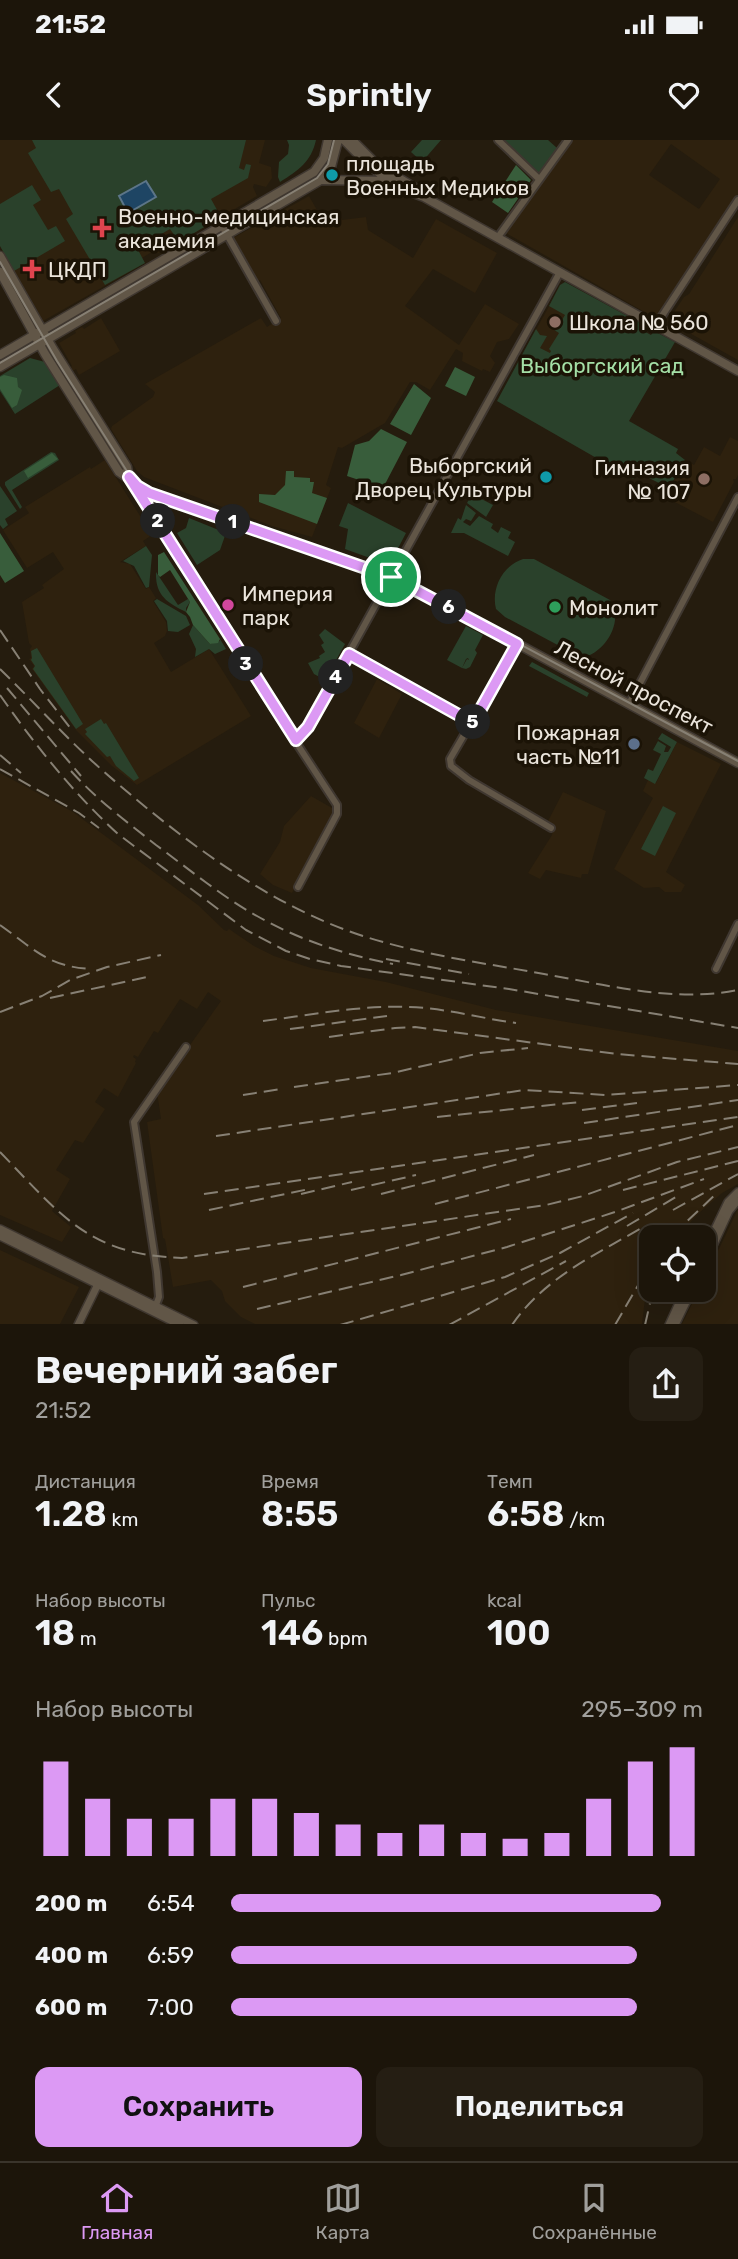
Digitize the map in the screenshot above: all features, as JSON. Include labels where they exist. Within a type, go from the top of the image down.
[{"type":"main road","points":[[0,355],[309,175],[321,163],[328,140]]},
{"type":"main road","points":[[0,367],[319,181],[331,167],[338,140]]},
{"type":"main road","points":[[344,140],[370,166],[411,193],[424,197],[498,237],[738,371]]},
{"type":"main road","points":[[352,140],[377,165],[415,188],[424,197]]},
{"type":"main road","points":[[319,181],[339,179],[393,182]]},
{"type":"main road","points":[[0,256],[44,341],[127,467],[129,477]]},
{"type":"main road","points":[[0,272],[39,332]]},
{"type":"main road","name":"Лесной проспект","points":[[129,477],[149,493],[391,577],[738,763]]},
{"type":"street","points":[[498,140],[539,179]]},
{"type":"street","points":[[498,237],[566,143],[556,140]]},
{"type":"street","points":[[656,325],[738,200]]},
{"type":"street","points":[[222,226],[276,321]]},
{"type":"street","points":[[296,740],[308,727],[560,272]]},
{"type":"street","points":[[129,477],[338,810],[298,887]]},
{"type":"street","points":[[629,704],[738,496]]},
{"type":"street","points":[[154,517],[158,506],[168,500]]},
{"type":"street","points":[[517,644],[450,759],[451,766],[469,780],[551,828]]},
{"type":"street","points":[[349,654],[473,723]]},
{"type":"street","points":[[716,969],[738,924]]},
{"type":"street","points":[[155,1308],[159,1293],[158,1272],[134,1122],[186,1047]]},
{"type":"street","points":[[716,1227],[728,1202],[738,1192]]},
{"type":"street","points":[[716,1239],[729,1211],[738,1200]]},
{"type":"street","points":[[0,1229],[100,1281],[192,1324]]},
{"type":"street","points":[[0,1236],[100,1281]]},
{"type":"street","points":[[78,1324],[100,1281]]},
{"type":"street","points":[[668,1324],[679,1302]]},
{"type":"street","points":[[675,1324],[686,1302]]},
{"type":"street","points":[[155,1308],[179,1324]]},
{"type":"shaded area","name":"Военно-медицинская академия","points":[[0,140],[265,140],[259,163],[271,167],[272,178],[266,187],[254,184],[257,196],[179,242],[176,238],[168,243],[170,247],[158,253],[155,250],[142,258],[145,263],[43,321],[0,246]]},
{"type":"shaded area","points":[[573,140],[738,140],[738,194],[655,318],[506,233]],"holes":[[[671,144],[720,179],[699,209],[649,175]]]},
{"type":"shaded area","points":[[309,196],[322,219],[366,217],[368,230],[413,258],[436,219],[497,253],[475,293],[433,269],[405,306],[459,345],[485,304],[519,324],[509,339],[497,342],[490,356],[495,363],[490,372],[462,361],[463,353],[456,349],[430,390],[416,382],[410,382],[385,423],[342,448],[338,447],[326,485],[331,488],[312,537],[272,526],[144,477],[137,471],[111,429],[153,397],[155,392],[145,384],[261,318],[267,327],[281,318],[233,238]]},
{"type":"shaded area","points":[[738,217],[738,360],[668,321],[684,297],[689,294]]},
{"type":"shaded area","name":"Школа № 560","points":[[552,301],[573,313],[552,355],[529,342]]},
{"type":"shaded area","points":[[101,318],[120,351],[79,375],[76,369],[73,371],[59,343],[76,333],[75,331],[82,327],[84,329]]},
{"type":"shaded area","name":"Гимназия № 107","points":[[730,437],[738,441],[738,475],[733,479],[734,482],[713,522],[669,499],[667,493],[685,460],[694,465],[704,447],[720,456]]},
{"type":"shaded area","points":[[105,460],[152,535],[143,541],[146,546],[120,562],[130,564],[146,589],[149,587],[156,598],[153,601],[166,622],[167,631],[165,636],[154,643],[171,672],[209,649],[251,716],[137,785],[112,766],[76,730],[32,669],[34,666],[29,659],[32,646],[29,643],[22,602],[44,588],[42,585],[64,569],[53,552],[27,568],[3,530],[29,513],[25,507]]},
{"type":"shaded area","points":[[377,679],[402,694],[379,738],[354,723]]},
{"type":"shaded area","points":[[677,742],[721,764],[666,872],[685,885],[681,892],[665,892],[659,887],[644,888],[614,869],[653,798],[643,791],[648,780],[656,783]]},
{"type":"shaded area","points":[[0,773],[73,812],[198,905],[224,930],[229,929],[274,956],[311,968],[386,982],[496,1010],[738,1051],[738,1184],[722,1193],[688,1225],[639,1225],[639,1302],[645,1302],[642,1324],[255,1324],[241,1317],[225,1301],[222,1291],[211,1280],[173,1287],[163,1238],[147,1122],[161,1119],[157,1092],[221,1001],[208,992],[197,1009],[180,999],[158,1033],[154,1031],[138,1057],[134,1055],[136,1063],[118,1097],[104,1088],[95,1102],[105,1109],[83,1143],[75,1140],[56,1170],[70,1179],[52,1211],[71,1227],[62,1242],[0,1215]]},
{"type":"shaded area","points":[[563,792],[606,811],[588,874],[582,874],[581,878],[546,870],[540,879],[528,873],[552,835],[553,827],[547,823]]},
{"type":"shaded area","points":[[311,796],[332,808],[332,818],[292,893],[273,885],[260,874],[280,842],[284,826]]},
{"type":"shaded area","points":[[738,1209],[738,1324],[682,1324],[693,1302],[716,1302],[716,1255]]},
{"type":"shaded area","points":[[0,1250],[79,1287],[60,1324],[0,1324]]},
{"type":"green space","points":[[32,140],[246,140],[239,168],[244,170],[246,164],[251,165],[248,178],[211,199],[221,217],[179,242],[170,229],[137,248],[145,263],[105,285],[66,219],[73,214],[59,189],[51,192],[28,153],[36,148]]},
{"type":"green space","points":[[287,140],[316,140],[303,165],[280,182],[279,162],[288,154]]},
{"type":"green space","points":[[422,140],[441,140],[422,162],[411,152]]},
{"type":"green space","points":[[502,140],[548,140],[557,148],[540,173],[537,173]]},
{"type":"green space","points":[[516,165],[531,180],[508,213],[492,202]]},
{"type":"green space","points":[[32,185],[41,200],[33,205],[48,230],[56,226],[65,241],[14,271],[0,246],[0,204]]},
{"type":"green space","name":"Выборгский сад","points":[[565,282],[642,324],[640,329],[651,335],[654,331],[675,342],[629,421],[678,449],[676,453],[685,460],[669,488],[641,474],[633,479],[497,401],[536,329],[540,335],[547,336],[540,348],[550,353],[549,349],[559,333],[551,328],[553,325],[559,325],[565,315],[549,306],[560,285]]},
{"type":"green space","points":[[30,358],[45,362],[60,385],[15,414],[0,391],[0,376]]},
{"type":"green space","points":[[455,367],[475,377],[466,396],[445,386]]},
{"type":"green space","points":[[4,375],[17,378],[18,387],[22,390],[17,405],[12,408],[0,389],[0,377]]},
{"type":"green space","points":[[414,384],[431,398],[411,435],[390,424]]},
{"type":"green space","points":[[381,429],[407,442],[383,488],[347,476],[355,445],[369,441]]},
{"type":"green space","points":[[51,452],[55,453],[59,460],[12,490],[22,507],[20,509],[5,482]]},
{"type":"green space","points":[[52,453],[58,459],[28,478],[24,471]]},
{"type":"green space","points":[[286,471],[294,471],[294,477],[310,478],[310,482],[314,482],[312,493],[327,498],[317,524],[259,502],[259,494],[275,495],[285,485]]},
{"type":"green space","points":[[0,486],[17,511],[5,519],[8,525],[3,529],[0,525]]},
{"type":"green space","points":[[472,494],[493,505],[486,517],[467,503]]},
{"type":"green space","points":[[348,503],[406,533],[394,556],[388,554],[381,562],[345,549],[348,529],[339,526]]},
{"type":"green space","points":[[466,505],[476,513],[471,521],[466,519],[463,522],[470,526],[479,516],[493,524],[491,528],[498,533],[501,527],[511,532],[508,538],[515,542],[508,556],[464,533],[451,533],[458,518],[461,520]]},
{"type":"green space","points":[[189,518],[226,533],[220,550],[197,565],[177,533],[186,528]]},
{"type":"green space","points":[[0,533],[24,571],[5,583],[0,575]]},
{"type":"green space","points":[[146,546],[152,555],[149,587],[146,588],[134,566],[123,561]]},
{"type":"green space","points":[[164,552],[220,639],[218,643],[210,644],[193,625],[186,612],[190,602],[170,570],[160,577],[158,575],[158,555]]},
{"type":"green space","name":"Монолит","points":[[523,559],[534,559],[610,600],[614,608],[614,626],[598,650],[582,658],[505,617],[496,609],[495,594],[500,579],[509,567]]},
{"type":"green space","points":[[156,572],[178,605],[188,599],[190,602],[186,612],[163,597],[156,580]]},
{"type":"green space","points":[[157,599],[186,616],[190,625],[178,632],[168,631],[167,621],[154,601]]},
{"type":"green space","points":[[193,625],[210,644],[220,639],[226,649],[215,654],[209,649],[195,657],[196,649],[189,634]]},
{"type":"green space","points":[[466,626],[483,635],[470,667],[462,668],[447,660]]},
{"type":"green space","points":[[325,629],[345,644],[325,680],[314,674],[308,663],[320,658],[325,652],[319,635]]},
{"type":"green space","points":[[37,648],[83,724],[76,729],[33,669],[35,666],[31,660],[31,651]]},
{"type":"green space","points":[[532,662],[589,693],[587,697],[529,666]]},
{"type":"green space","points":[[101,719],[139,778],[134,781],[85,734],[85,729]]},
{"type":"green space","points":[[662,733],[677,742],[655,784],[644,778],[648,769],[653,771],[661,754],[653,750],[658,741],[666,746],[664,752],[668,752],[671,747],[658,739]]},
{"type":"green space","points":[[663,806],[676,813],[655,856],[641,849]]},
{"type":"water","points":[[146,181],[156,197],[128,213],[119,196]]},
{"type":"tram line","points":[[0,363],[317,178],[328,164],[334,140]]},
{"type":"tram line","points":[[0,262],[57,361],[130,476],[150,492],[396,578],[738,761]]},
{"type":"railway","points":[[0,630],[71,729]]},
{"type":"railway","points":[[0,669],[89,758],[161,819],[258,887],[327,923],[385,943],[430,953],[641,991],[690,995],[738,990]]},
{"type":"railway","points":[[7,688],[81,776]]},
{"type":"railway","points":[[0,695],[55,768],[118,834],[246,930],[286,951],[341,966],[509,989],[738,1028]]},
{"type":"railway","points":[[0,755],[21,773]]},
{"type":"railway","points":[[0,769],[79,813],[99,828]]},
{"type":"railway","points":[[71,771],[101,801],[134,828],[244,908],[273,925],[306,939],[340,951],[393,964]]},
{"type":"railway","points":[[0,925],[53,961],[92,969]]},
{"type":"railway","points":[[0,1012],[42,996],[70,980],[107,967],[161,955]]},
{"type":"railway","points":[[386,959],[469,974]]},
{"type":"railway","points":[[50,998],[147,977]]},
{"type":"railway","points":[[263,1021],[344,1010],[405,1007],[437,1009],[516,1023]]},
{"type":"railway","points":[[290,1029],[387,1016]]},
{"type":"railway","points":[[329,1037],[415,1027],[617,1054],[738,1064]]},
{"type":"railway","points":[[294,1087],[392,1073],[480,1053],[528,1048]]},
{"type":"railway","points":[[216,1136],[524,1090],[606,1095],[738,1085]]},
{"type":"railway","points":[[243,1095],[281,1089]]},
{"type":"railway","points":[[584,1123],[738,1100]]},
{"type":"railway","points":[[437,1117],[580,1102]]},
{"type":"railway","points":[[582,1110],[637,1103]]},
{"type":"railway","points":[[204,1194],[738,1117]]},
{"type":"railway","points":[[435,1204],[738,1125]]},
{"type":"railway","points":[[0,1152],[60,1212],[99,1240],[122,1249],[182,1258],[546,1205],[583,1196],[677,1162],[738,1147]]},
{"type":"railway","points":[[381,1194],[534,1155]]},
{"type":"railway","points":[[623,1190],[738,1161]]},
{"type":"railway","points":[[673,1210],[738,1174]]},
{"type":"railway","points":[[351,1190],[416,1175]]},
{"type":"railway","points":[[257,1309],[507,1247],[615,1212],[704,1179]]},
{"type":"railway","points":[[301,1194],[352,1182]]},
{"type":"railway","points":[[209,1210],[309,1189]]},
{"type":"railway","points":[[683,1225],[718,1192]]},
{"type":"railway","points":[[627,1226],[681,1194]]},
{"type":"railway","points":[[343,1324],[505,1277],[560,1253],[633,1213]]},
{"type":"railway","points":[[243,1287],[511,1219]]},
{"type":"railway","points":[[513,1324],[525,1308],[556,1280],[639,1229]]},
{"type":"railway","points":[[451,1324],[566,1261]]},
{"type":"railway","points":[[616,1324],[639,1284]]},
{"type":"railway","points":[[645,1324],[650,1302]]},
{"type":"place","name":"площадь Военных Медиков","points":[[332,175]]},
{"type":"place","name":"Военно-медицинская академия","points":[[102,228]]},
{"type":"place","name":"ЦКДП","points":[[32,269]]},
{"type":"place","name":"Школа № 560","points":[[555,322]]},
{"type":"place","name":"Выборгский Дворец Культуры","points":[[546,477]]},
{"type":"place","name":"Гимназия № 107","points":[[704,479]]},
{"type":"place","name":"Империя парк","points":[[228,605]]},
{"type":"place","name":"Монолит","points":[[555,607]]},
{"type":"place","name":"Пожарная часть №11","points":[[634,744]]},
{"type":"route","points":[[129,477],[149,493],[391,577],[517,644],[473,723],[349,654],[308,727],[296,740],[129,477]]}]
